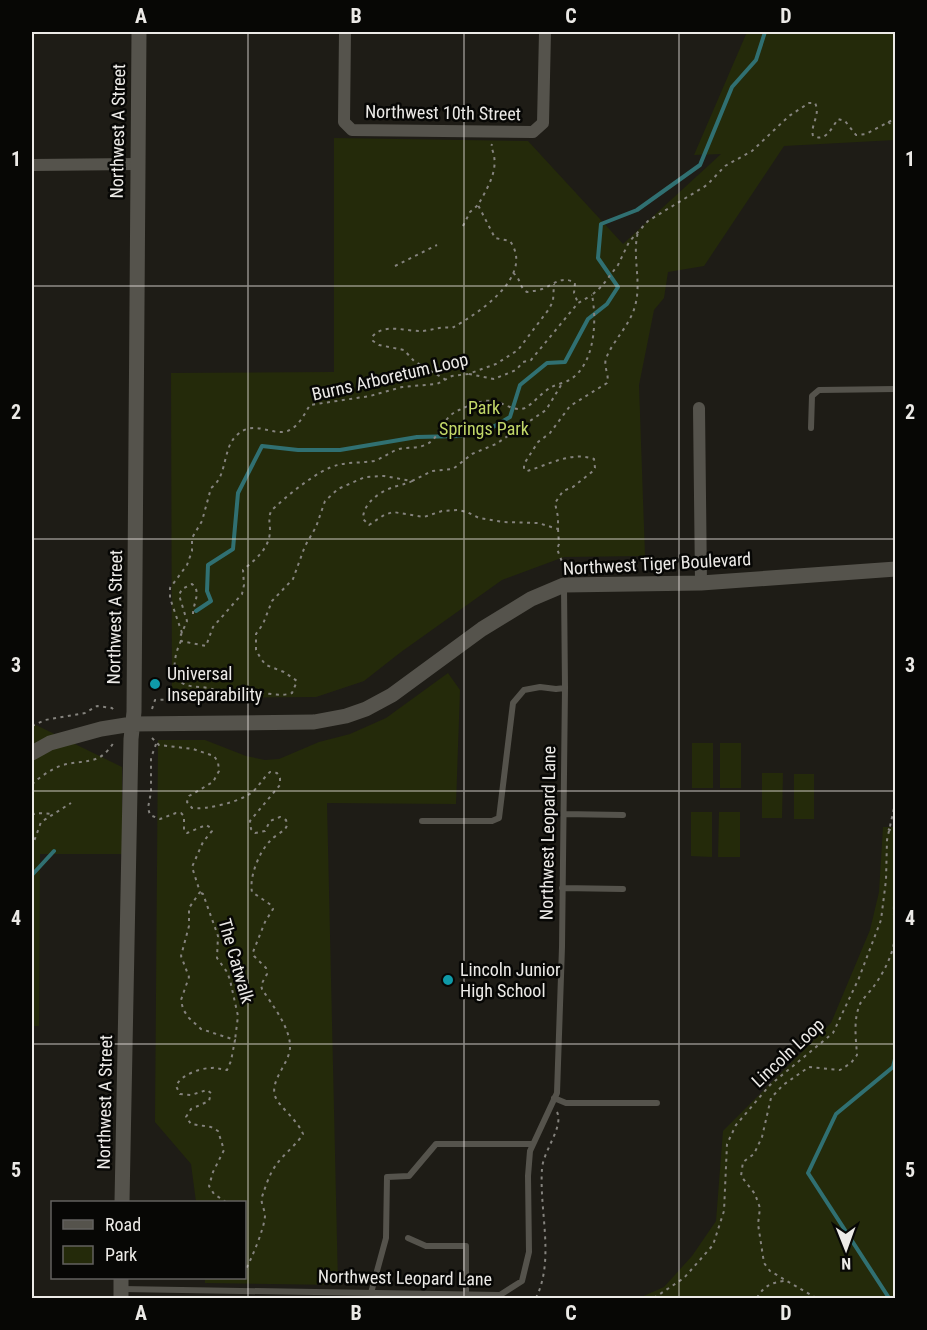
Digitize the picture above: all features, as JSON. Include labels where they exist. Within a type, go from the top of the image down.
[{"type":"street","name":"Northwest A Street","points":[[122,1201],[134,712],[137,437],[136,164],[139,32]]},
{"type":"street","name":"Northwest 10th Street","points":[[345,32],[344,122],[352,130],[533,132],[543,123],[545,32]]},
{"type":"street","points":[[32,165],[136,164]]},
{"type":"street","points":[[699,408],[701,583]]},
{"type":"street","name":"Northwest Tiger Boulevard","points":[[32,753],[50,743],[101,729],[132,724],[314,722],[346,716],[366,709],[392,695],[482,629],[565,579],[701,583],[896,569]]},
{"type":"lane","points":[[811,428],[812,396],[819,390],[896,389]]},
{"type":"lane","name":"Northwest Leopard Lane","points":[[121,1288],[500,1295],[522,1281],[529,1252],[530,1151],[556,1093],[562,888],[565,579]]},
{"type":"lane","points":[[422,821],[492,821],[499,818],[513,703],[524,690],[540,687],[565,688]]},
{"type":"lane","points":[[563,814],[623,815]]},
{"type":"lane","points":[[562,888],[622,889]]},
{"type":"lane","points":[[554,1098],[566,1103],[657,1102]]},
{"type":"lane","points":[[371,1293],[386,1238],[387,1177],[409,1176],[436,1144],[533,1144]]},
{"type":"lane","points":[[408,1238],[426,1246],[466,1246],[466,1294]]},
{"type":"path","points":[[468,374],[494,380],[516,370],[523,362],[531,360],[578,303],[602,286],[618,265],[629,242],[648,221],[707,185],[732,161],[752,152],[784,120],[808,103],[815,103],[817,107],[812,132],[813,136],[819,139],[825,137],[838,119],[845,121],[856,135],[866,134],[896,118]]},
{"type":"path","points":[[887,122],[896,127]]},
{"type":"path","points":[[463,226],[488,187],[495,167],[495,155],[491,147],[497,131]]},
{"type":"path","points":[[446,380],[414,361],[404,350],[379,345],[372,337],[377,331],[382,330],[406,328],[419,331],[443,326],[452,328],[492,302],[513,273],[517,261],[516,250],[510,241],[495,238],[478,205]]},
{"type":"path","points":[[565,579],[557,549],[559,544],[558,517],[555,503],[563,490],[573,487],[593,471],[594,459],[589,457],[560,458],[527,471],[524,469],[524,464],[538,442],[550,433],[570,406],[607,383],[605,359],[628,322],[636,303],[635,243],[638,232]]},
{"type":"path","points":[[395,266],[437,245]]},
{"type":"path","points":[[513,273],[518,277],[525,291],[540,290],[562,279],[569,279],[575,283],[574,293],[578,303]]},
{"type":"path","name":"Burns Arboretum Loop","points":[[182,633],[170,598],[170,588],[187,565],[192,551],[192,538],[202,521],[211,488],[222,471],[232,441],[237,434],[255,427],[277,432],[289,431],[296,426],[310,405],[370,396],[402,387],[437,384],[452,376],[468,374],[496,364],[518,350],[549,309],[553,301],[554,284]]},
{"type":"path","points":[[182,642],[206,646],[213,627],[242,594],[243,570],[258,558],[265,548],[270,531],[268,519],[271,511],[309,479],[336,465],[374,460],[402,448],[415,449],[426,445],[433,440],[450,415],[457,411],[492,401],[513,408],[526,408],[551,387],[570,380],[580,370],[594,336],[596,322],[592,295]]},
{"type":"path","points":[[558,529],[538,523],[503,522],[479,518],[458,510],[442,511],[424,517],[393,512],[369,525],[365,522],[363,514],[375,497],[389,489],[411,482],[432,471],[453,469],[472,454],[496,444],[546,410],[563,382]]},
{"type":"path","points":[[152,709],[155,700],[216,693],[236,697],[255,692],[292,693],[297,681],[284,672],[266,665],[256,650],[256,634],[263,624],[272,601],[293,579],[325,501],[338,489],[365,477],[384,476],[409,479],[411,482]]},
{"type":"path","points":[[193,614],[193,605],[198,593],[197,588],[192,584],[182,589],[179,596],[187,621],[182,633],[182,642],[176,651],[177,678],[184,684],[212,689],[216,693]]},
{"type":"path","points":[[32,726],[45,720],[85,712],[97,706],[112,708],[116,714]]},
{"type":"path","points":[[151,736],[156,744],[193,749],[214,756],[218,762],[219,771],[213,782],[189,796],[187,802],[192,808],[244,798],[254,792],[270,772],[277,773],[280,778],[280,785],[250,821],[251,829],[255,832],[265,831],[270,821],[279,817],[286,820],[287,824],[284,830],[271,839],[263,849],[251,879],[252,892],[271,905],[273,909],[253,952],[266,968],[267,974],[261,985],[262,989],[279,1017],[289,1042],[288,1056],[274,1094],[297,1122],[303,1134],[292,1144],[270,1176],[261,1200],[265,1214],[264,1223],[246,1268]]},
{"type":"path","points":[[32,784],[62,766],[84,763],[104,756],[114,741]]},
{"type":"path","name":"The Catwalk","points":[[156,744],[151,758],[152,792],[148,808],[150,815],[160,819],[181,813],[184,816],[184,831],[188,833],[206,825],[212,828],[202,842],[192,867],[218,936],[217,958],[230,980],[238,1016],[235,1040],[227,1070],[213,1067],[194,1072],[180,1079],[176,1086],[180,1094],[191,1095],[207,1090],[211,1093],[209,1101],[191,1109],[186,1117],[191,1124],[211,1127],[219,1131],[224,1150],[209,1186],[214,1194],[223,1201]]},
{"type":"path","name":"Lincoln Loop","points":[[654,1299],[684,1278],[713,1245],[724,1211],[727,1144],[736,1125],[770,1085],[833,1033],[859,978],[881,920],[886,880],[888,829],[896,799]]},
{"type":"path","points":[[32,847],[41,822],[71,803]]},
{"type":"path","points":[[32,815],[36,813],[53,814]]},
{"type":"path","points":[[32,831],[37,829]]},
{"type":"path","points":[[888,829],[896,832]]},
{"type":"path","points":[[200,892],[189,908],[189,926],[181,956],[189,977],[181,1000],[183,1009],[201,1029],[235,1040]]},
{"type":"path","points":[[816,1299],[784,1281],[770,1271],[764,1263],[758,1224],[760,1208],[755,1194],[741,1176],[743,1162],[754,1154],[762,1137],[771,1098],[783,1085],[809,1067],[840,1070],[851,1063],[857,1055],[856,1018],[861,1003],[875,985],[889,960],[894,945],[896,893]]},
{"type":"path","points":[[536,1299],[543,1284],[545,1265],[542,1167],[547,1149],[559,1123],[559,1113]]},
{"type":"path","points":[[757,1299],[763,1288],[772,1283],[784,1281]]},
{"type":"green space","name":"Park Springs Park","points":[[747,32],[895,32],[895,140],[784,146],[704,266],[668,272],[664,298],[654,310],[639,385],[645,556],[564,557],[502,580],[364,681],[316,697],[172,698],[171,373],[334,372],[334,138],[528,141],[623,244],[721,154],[694,155]]},
{"type":"green space","points":[[448,673],[460,690],[456,804],[327,803],[338,1285],[205,1283],[205,1279],[246,1279],[246,1201],[196,1201],[191,1164],[155,1122],[158,740],[205,740],[246,756],[265,760],[279,759],[319,742],[350,734],[386,718]]},
{"type":"green space","points":[[36,725],[122,767],[122,854],[40,854],[39,1026],[32,1026],[32,726]]},
{"type":"green space","points":[[692,743],[713,743],[713,788],[692,788]]},
{"type":"green space","points":[[720,743],[741,743],[741,788],[720,788]]},
{"type":"green space","points":[[762,773],[783,773],[782,818],[762,818]]},
{"type":"green space","points":[[794,774],[814,774],[814,819],[794,819]]},
{"type":"green space","points":[[691,812],[712,812],[712,857],[691,856]]},
{"type":"green space","points":[[719,812],[740,812],[740,857],[718,857]]},
{"type":"green space","points":[[883,827],[896,827],[895,1298],[639,1298],[664,1287],[692,1256],[716,1221],[723,1131],[831,1023],[870,930],[879,892]]},
{"type":"waterway","points":[[196,611],[211,601],[207,591],[208,565],[233,549],[238,493],[262,446],[298,450],[340,450],[417,437],[459,436],[493,427],[510,417],[520,385],[547,363],[565,362],[588,319],[607,304],[618,287],[598,258],[601,224],[637,210],[700,165],[732,87],[756,60],[765,32]]},
{"type":"waterway","points":[[32,875],[54,851]]},
{"type":"waterway","points":[[889,1298],[808,1173],[836,1114],[893,1067],[896,1055]]},
{"type":"place","name":"Universal Inseparability","points":[[155,684]]},
{"type":"place","name":"Lincoln Junior High School","points":[[448,980]]}]
